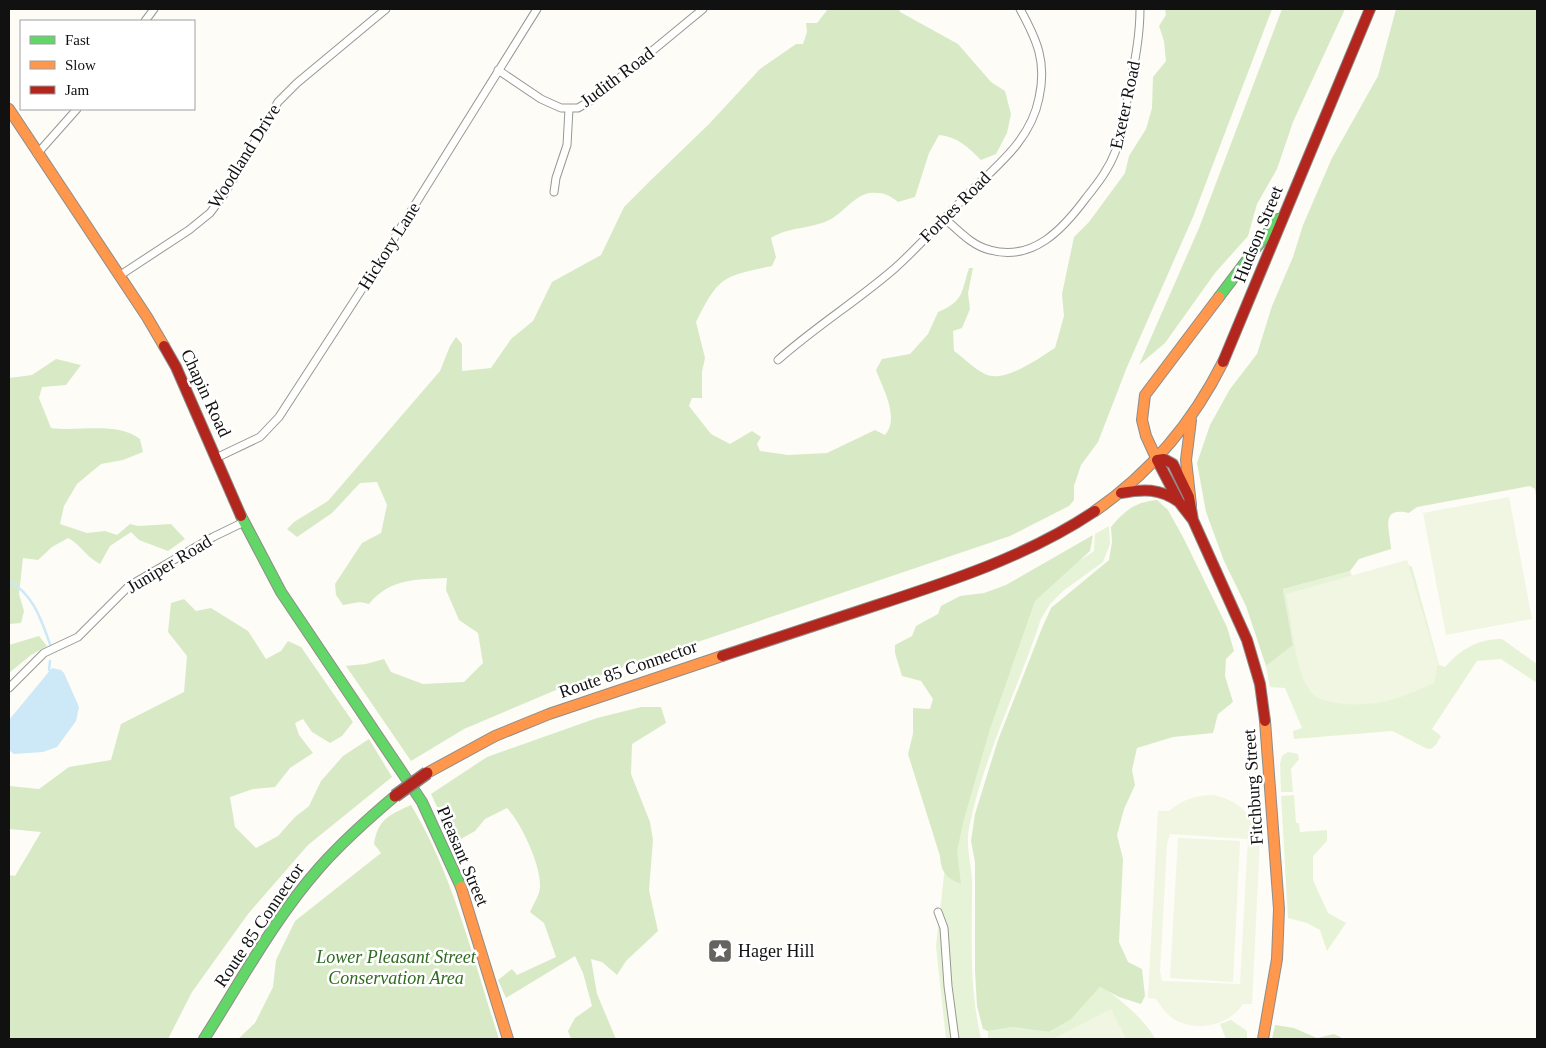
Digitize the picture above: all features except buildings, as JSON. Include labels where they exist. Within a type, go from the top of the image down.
[{"type":"main road","name":"Hudson Street","points":[[1157,460],[1192,416],[1229,350],[1370,9]]},
{"type":"main road","name":"Chapin Road","points":[[9,109],[37,154],[147,317],[176,367],[244,522],[281,592],[354,702]]},
{"type":"main road","points":[[1193,520],[1179,502],[1141,427],[1140,413],[1145,395],[1266,237],[1298,183]]},
{"type":"main road","points":[[1192,416],[1186,460],[1193,520]]},
{"type":"main road","points":[[1157,460],[1164,460],[1173,464],[1191,505]]},
{"type":"main road","name":"Route 85 Connector","points":[[204,1039],[310,879],[352,833],[395,796],[427,772],[494,736],[542,717],[1010,558],[1067,530],[1121,493],[1157,460]]},
{"type":"main road","points":[[1121,493],[1154,489],[1166,493],[1179,502]]},
{"type":"main road","name":"Fitchburg Street","points":[[1193,520],[1247,640],[1257,670],[1264,714],[1279,909],[1277,960],[1263,1039]]},
{"type":"main road","name":"Pleasant Street","points":[[354,702],[422,802],[442,842],[459,881],[508,1039]]},
{"type":"street","points":[[146,20],[154,9]]},
{"type":"street","name":"Woodland Drive","points":[[119,276],[189,230],[210,213],[225,193],[278,102],[297,83],[386,9]]},
{"type":"street","name":"Hickory Lane","points":[[216,458],[260,437],[279,417],[368,280],[537,9]]},
{"type":"street","name":"Judith Road","points":[[498,70],[547,102],[569,109],[578,108],[595,98],[703,9]]},
{"type":"street","name":"Forbes Road","points":[[778,360],[894,268],[1016,147],[1035,111],[1039,98],[1041,55],[1036,37],[1020,9]]},
{"type":"street","name":"Exeter Road","points":[[944,218],[973,243],[989,250],[1008,253],[1026,251],[1046,241],[1065,225],[1108,169],[1117,148],[1135,60],[1140,28],[1140,9]]},
{"type":"street","points":[[554,192],[556,178],[567,145],[569,109]]},
{"type":"street","points":[[37,154],[76,110]]},
{"type":"street","name":"Juniper Road","points":[[9,688],[44,653],[78,637],[129,586],[213,537],[244,522]]},
{"type":"street","points":[[938,912],[944,928],[948,986],[955,1039]]},
{"type":"green space","points":[[828,9],[899,9],[900,12],[958,44],[991,82],[1005,91],[1011,114],[1007,133],[996,154],[981,160],[957,140],[939,135],[929,153],[915,197],[898,202],[889,196],[870,193],[859,197],[827,221],[778,234],[771,238],[776,257],[772,266],[732,276],[717,287],[711,295],[696,322],[705,358],[702,372],[702,398],[692,398],[689,406],[711,434],[730,444],[752,431],[761,437],[757,444],[760,451],[788,455],[827,453],[875,430],[885,435],[889,428],[891,412],[876,370],[882,359],[910,354],[928,334],[938,312],[957,300],[963,290],[969,268],[973,268],[968,293],[970,309],[962,328],[953,331],[954,351],[985,374],[1002,376],[1031,363],[1055,348],[1064,316],[1062,294],[1074,237],[1089,222],[1125,173],[1129,156],[1146,129],[1152,108],[1153,77],[1166,61],[1164,41],[1159,26],[1166,15],[1165,9],[1272,9],[1193,217],[1127,367],[1098,442],[1081,465],[1074,486],[1074,500],[1069,506],[1010,536],[556,690],[464,729],[411,761],[346,666],[366,664],[384,659],[391,672],[423,684],[464,682],[483,663],[478,633],[459,620],[446,590],[447,578],[414,580],[395,585],[385,590],[369,604],[360,602],[343,605],[336,595],[335,584],[362,543],[381,533],[387,505],[377,482],[360,483],[332,513],[297,537],[287,529],[294,522],[328,501],[440,371],[450,346],[456,337],[462,344],[462,371],[491,368],[511,339],[533,321],[552,282],[601,255],[624,207],[709,124],[760,69],[796,44],[803,44],[807,32],[806,23],[817,23]]},
{"type":"green space","points":[[1282,9],[1345,9],[1293,122],[1277,169],[1257,204],[1248,236],[1215,273],[1165,343],[1139,365],[1199,228]]},
{"type":"green space","points":[[1396,9],[1537,9],[1537,503],[1535,489],[1530,486],[1417,507],[1409,513],[1393,513],[1388,521],[1391,549],[1359,559],[1350,571],[1283,589],[1293,645],[1266,666],[1246,606],[1224,561],[1206,512],[1197,463],[1210,425],[1230,389],[1257,354],[1272,306],[1293,257],[1303,225],[1332,158],[1378,76]]},
{"type":"green space","points":[[56,359],[81,365],[66,385],[42,387],[39,398],[51,428],[120,430],[140,439],[143,452],[123,460],[101,464],[77,484],[64,506],[60,524],[87,533],[105,531],[117,535],[130,524],[138,526],[171,524],[185,539],[168,551],[139,540],[131,532],[110,546],[100,564],[68,538],[52,547],[38,560],[23,558],[19,594],[24,611],[21,623],[9,624],[9,378],[32,375]]},
{"type":"green space","points":[[1509,497],[1532,619],[1446,635],[1423,513]]},
{"type":"green space","points":[[1157,500],[1168,510],[1184,539],[1227,627],[1234,651],[1226,659],[1225,676],[1233,702],[1218,714],[1213,733],[1173,737],[1137,748],[1132,770],[1135,785],[1124,809],[1117,835],[1123,859],[1119,942],[1128,962],[1142,969],[1145,996],[1141,1004],[1119,997],[1100,987],[1071,1019],[1049,1032],[1013,1027],[988,1031],[983,1029],[977,1006],[975,971],[975,862],[971,841],[975,814],[998,740],[1051,608],[1109,560],[1112,542],[1111,527],[1121,516],[1136,505]]},
{"type":"green space","points":[[1109,526],[1110,544],[1103,562],[1063,591],[1050,604],[1041,619],[983,774],[968,836],[972,880],[973,982],[981,1039],[946,1039],[936,946],[946,858],[1028,604],[1071,566],[1094,551],[1095,534]]},
{"type":"green space","points":[[1093,535],[1090,551],[1035,601],[990,729],[964,819],[957,851],[961,884],[948,877],[943,870],[908,754],[913,734],[913,708],[930,709],[933,699],[921,681],[902,676],[895,653],[895,645],[912,636],[916,626],[938,614],[941,606],[960,596],[984,593],[1006,585]]},
{"type":"green space","points":[[1407,560],[1438,664],[1434,683],[1397,698],[1372,704],[1336,703],[1316,697],[1310,691],[1300,670],[1286,594]]},
{"type":"green space","points":[[1404,562],[1412,567],[1439,665],[1445,667],[1470,646],[1493,639],[1502,639],[1537,664],[1537,683],[1501,659],[1477,661],[1432,729],[1441,736],[1430,749],[1392,731],[1294,739],[1293,731],[1302,728],[1285,688],[1270,687],[1266,666],[1293,645],[1283,589],[1350,571],[1352,576]]},
{"type":"green space","points":[[184,599],[196,611],[211,608],[248,631],[266,659],[281,651],[288,641],[301,647],[353,722],[342,736],[330,743],[312,732],[303,719],[295,723],[299,735],[313,753],[290,768],[275,787],[253,789],[230,797],[235,827],[256,848],[278,836],[295,817],[309,806],[321,781],[343,756],[369,739],[392,777],[308,845],[248,914],[192,992],[168,1039],[9,1039],[9,875],[15,876],[41,832],[9,829],[9,786],[39,789],[69,767],[111,760],[121,724],[184,692],[187,656],[168,632],[171,603]]},
{"type":"green space","points":[[39,636],[47,646],[31,655],[9,673],[9,645]]},
{"type":"green space","points":[[641,707],[661,707],[666,723],[632,744],[631,774],[650,822],[653,840],[649,890],[658,931],[626,961],[617,975],[602,962],[591,959],[597,994],[616,1039],[571,1039],[568,1031],[575,1018],[592,1006],[583,973],[575,956],[506,998],[498,980],[512,969],[517,975],[556,957],[544,923],[530,912],[539,893],[539,878],[534,856],[518,824],[507,808],[485,819],[475,831],[454,843],[431,794],[487,757],[597,718]]},
{"type":"green space","points":[[1288,752],[1298,754],[1299,759],[1291,769],[1293,792],[1281,792],[1280,764],[1282,756]]},
{"type":"green space","points":[[1207,795],[1222,797],[1237,804],[1253,821],[1260,837],[1252,1004],[1243,1004],[1237,1012],[1220,1022],[1199,1026],[1180,1022],[1171,1017],[1156,999],[1148,998],[1158,811],[1169,811],[1184,801]],"holes":[[[1170,834],[1248,839],[1240,984],[1162,981],[1160,971],[1167,844]]]},
{"type":"green space","points":[[1294,795],[1296,823],[1299,823],[1300,832],[1327,830],[1327,841],[1313,856],[1313,880],[1328,913],[1346,923],[1327,951],[1320,930],[1307,923],[1288,918],[1281,796]]},
{"type":"green space","name":"Lower Pleasant Street Conservation Area","points":[[411,805],[426,832],[451,889],[499,1039],[238,1039],[255,1023],[273,987],[276,960],[295,921],[381,853],[374,844],[378,829],[391,815]]},
{"type":"green space","points":[[1178,838],[1240,841],[1233,982],[1170,978]]},
{"type":"green space","points":[[1100,987],[1131,1010],[1146,1025],[1155,1039],[988,1039],[988,1031],[1013,1027],[1050,1032],[1086,1002]]},
{"type":"green space","points":[[1111,1009],[1126,1039],[1053,1039]]},
{"type":"green space","points":[[1231,1020],[1247,1031],[1247,1039],[1226,1039],[1220,1024]]},
{"type":"green space","points":[[1275,1025],[1294,1028],[1317,1038],[1334,1034],[1344,1039],[1272,1039]]},
{"type":"water","points":[[52,668],[61,670],[64,673],[79,707],[76,721],[57,747],[43,752],[14,754],[9,750],[9,720]]},
{"type":"waterway","points":[[9,581],[17,586],[30,600],[50,644]]},
{"type":"waterway","points":[[49,670],[50,661]]},
{"type":"traffic: fast","points":[[1219,297],[1278,219]]},
{"type":"traffic: fast","points":[[241,516],[281,592],[422,802],[461,887]]},
{"type":"traffic: fast","points":[[204,1039],[273,929],[303,887],[338,848],[395,796]]},
{"type":"traffic: slow","points":[[9,109],[147,317],[164,346]]},
{"type":"traffic: slow","points":[[1157,460],[1146,436],[1142,420],[1145,395],[1219,297]]},
{"type":"traffic: slow","points":[[1095,511],[1134,480],[1168,445],[1198,405],[1223,362]]},
{"type":"traffic: slow","points":[[1191,420],[1186,460],[1191,505]]},
{"type":"traffic: slow","points":[[427,773],[495,736],[549,714],[722,656]]},
{"type":"traffic: slow","points":[[1263,1039],[1277,959],[1279,909],[1265,721]]},
{"type":"traffic: slow","points":[[461,887],[508,1039]]},
{"type":"traffic: jam","points":[[1223,362],[1370,9]]},
{"type":"traffic: jam","points":[[164,346],[176,367],[241,516]]},
{"type":"traffic: jam","points":[[1193,520],[1179,502],[1157,460],[1164,459],[1173,464],[1189,497],[1193,520],[1247,640],[1260,684],[1265,721]]},
{"type":"traffic: jam","points":[[1121,493],[1137,491],[1158,492],[1172,497],[1179,502]]},
{"type":"traffic: jam","points":[[722,656],[960,577],[1043,541],[1095,511]]},
{"type":"traffic: jam","points":[[395,796],[427,773]]},
{"type":"place","name":"Hager Hill","points":[[720,951]]}]
